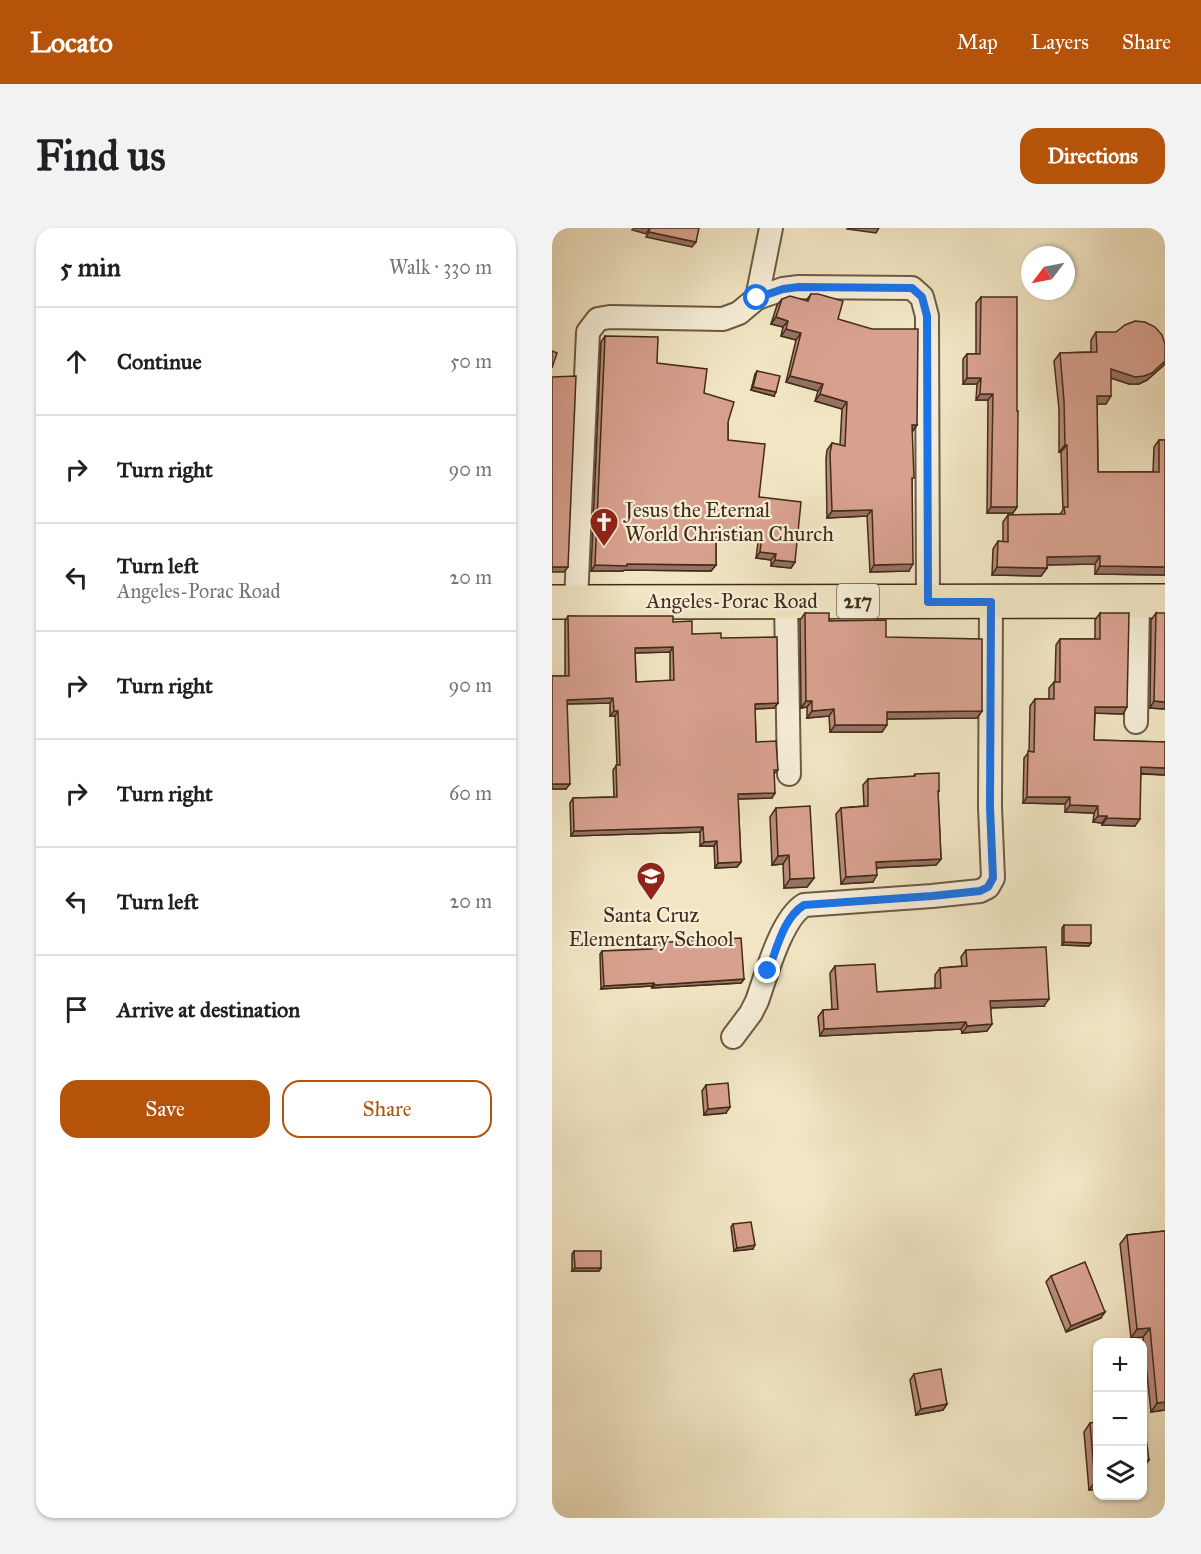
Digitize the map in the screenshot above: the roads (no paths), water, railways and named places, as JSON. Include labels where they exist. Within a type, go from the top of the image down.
[{"type":"main road","name":"Angeles-Porac Road","points":[[564,602],[1151,601]]},
{"type":"street","points":[[757,298],[771,228]]},
{"type":"street","points":[[564,602],[588,332],[598,319],[610,317],[723,319],[740,313],[757,298],[783,289],[799,287],[912,288],[922,297],[927,316],[928,602]]},
{"type":"street","points":[[786,601],[789,774]]},
{"type":"street","points":[[1136,722],[1151,601]]},
{"type":"street","points":[[733,1037],[751,1013],[787,923],[794,911],[804,905],[932,896],[980,891],[988,887],[993,878],[990,807],[991,602]]},
{"type":"place","name":"Jesus the Eternal World Christian Church","points":[[604,548]]},
{"type":"place","name":"Santa Cruz Elementary School","points":[[651,902]]}]
